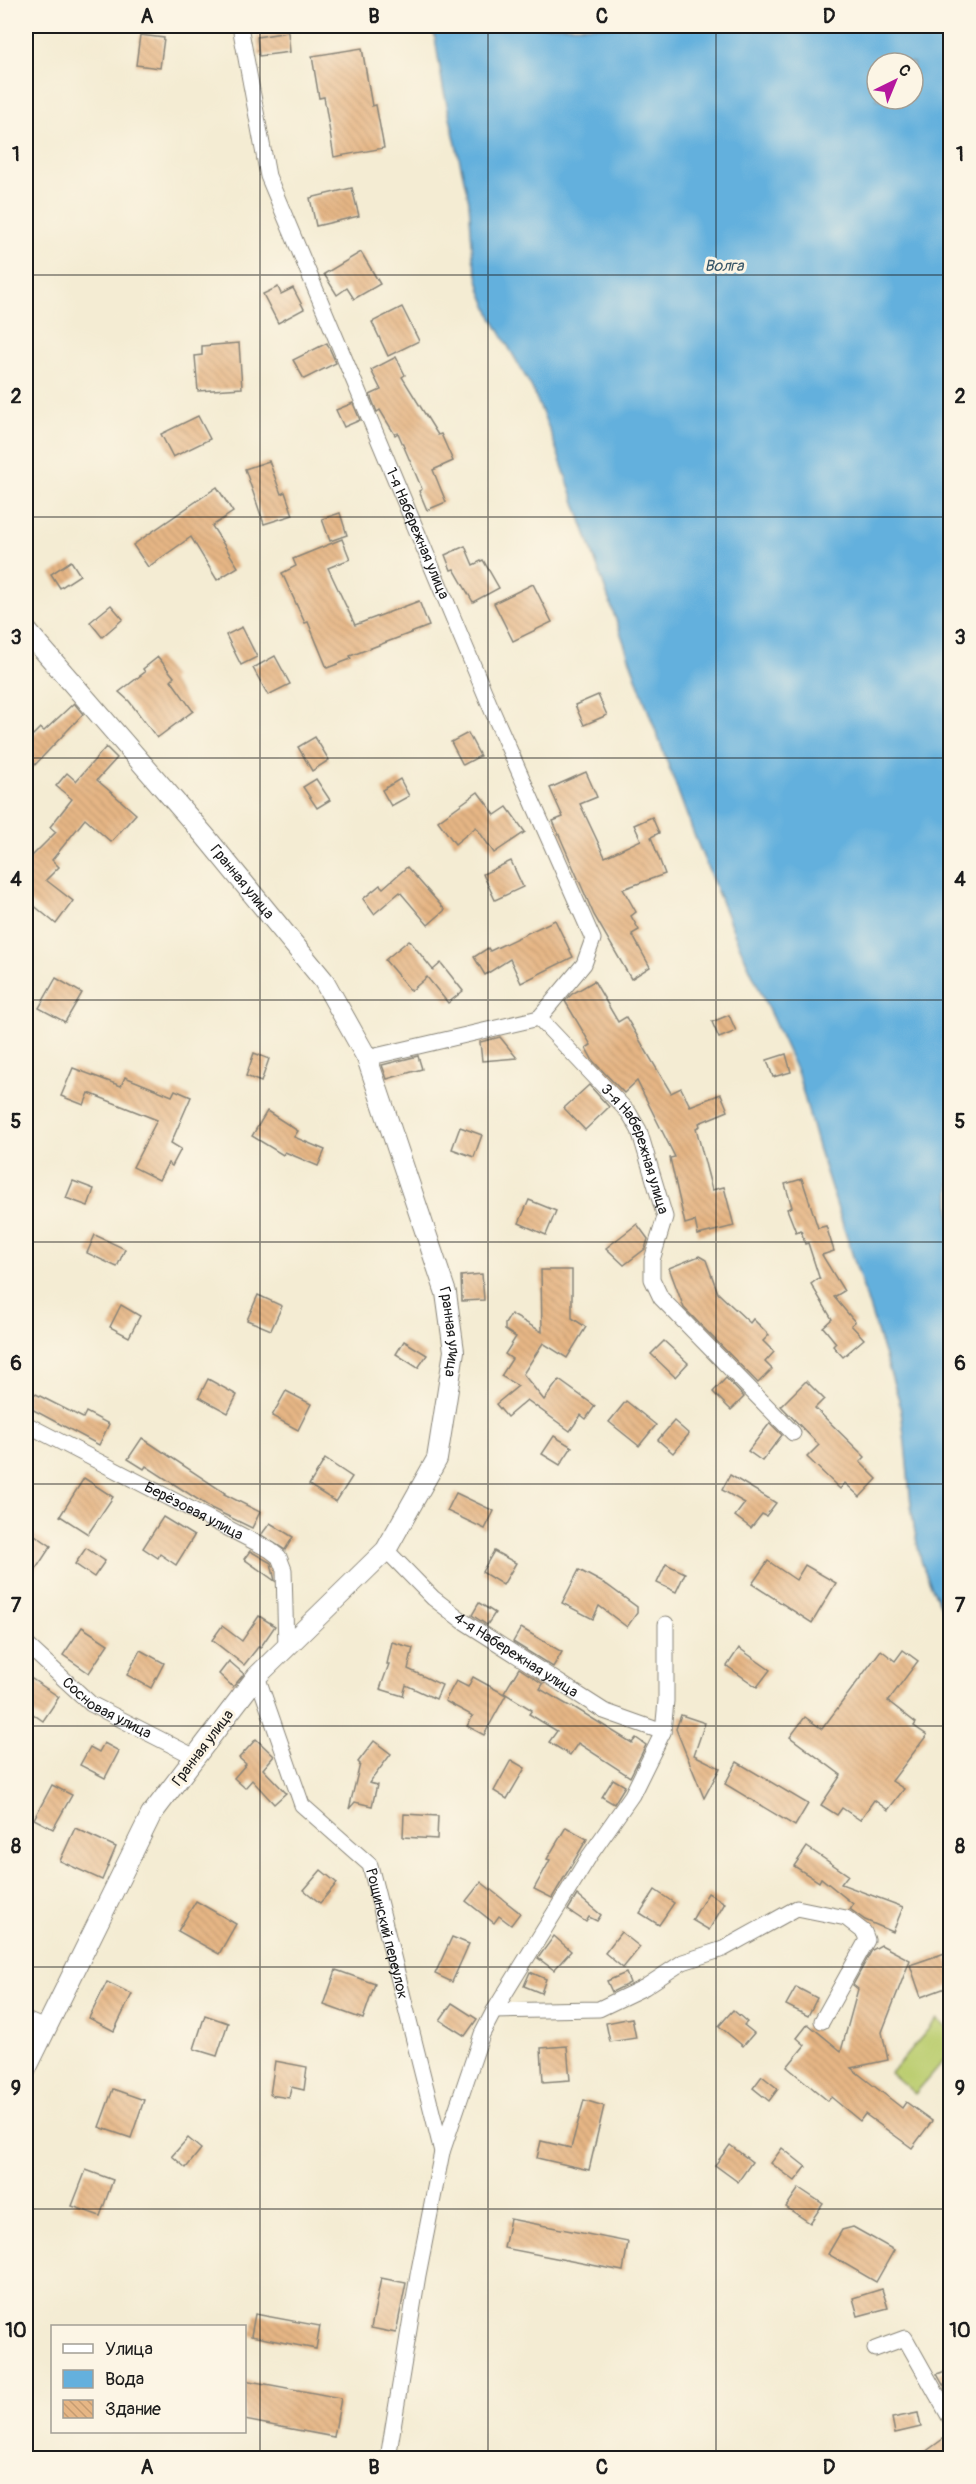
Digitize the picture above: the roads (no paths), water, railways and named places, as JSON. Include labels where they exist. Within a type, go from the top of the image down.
[{"type":"street","name":"1-я Набережная улица","points":[[240,26],[268,176],[491,708],[593,939],[584,964],[538,1018]]},
{"type":"street","name":"Гранная улица","points":[[26,630],[205,836],[324,981],[367,1058],[446,1293],[454,1351],[437,1459],[386,1550],[257,1676],[197,1758],[151,1815],[26,2069]]},
{"type":"street","points":[[367,1058],[538,1018]]},
{"type":"street","name":"3-я Набережная улица","points":[[538,1018],[629,1113],[639,1130],[665,1217],[652,1260],[652,1279],[661,1298],[793,1433]]},
{"type":"street","name":"Берёзовая улица","points":[[26,1424],[270,1550],[279,1557],[284,1570],[286,1648]]},
{"type":"street","name":"4-я Набережная улица","points":[[386,1550],[433,1598],[463,1621],[604,1711],[663,1732]]},
{"type":"street","points":[[388,2458],[418,2275],[442,2152],[482,2034],[590,1855],[632,1795],[663,1732],[666,1624]]},
{"type":"street","name":"Сосновая улица","points":[[26,1644],[91,1704],[197,1758]]},
{"type":"street","name":"Рощинский переулок","points":[[257,1676],[302,1805],[370,1865],[442,2152]]},
{"type":"street","points":[[494,2012],[599,2009],[645,1987],[683,1962],[723,1949],[797,1908],[846,1918],[864,1932],[867,1940],[822,2021]]},
{"type":"street","points":[[26,2020],[47,2029]]},
{"type":"street","points":[[875,2349],[905,2338],[951,2418]]},
{"type":"water","name":"Волга","points":[[433,26],[950,26],[950,1623],[930,1584],[921,1560],[913,1520],[899,1400],[818,1147],[798,1074],[739,945],[693,832],[550,431],[532,388],[492,318],[481,291],[473,258],[469,201],[443,87]]}]
